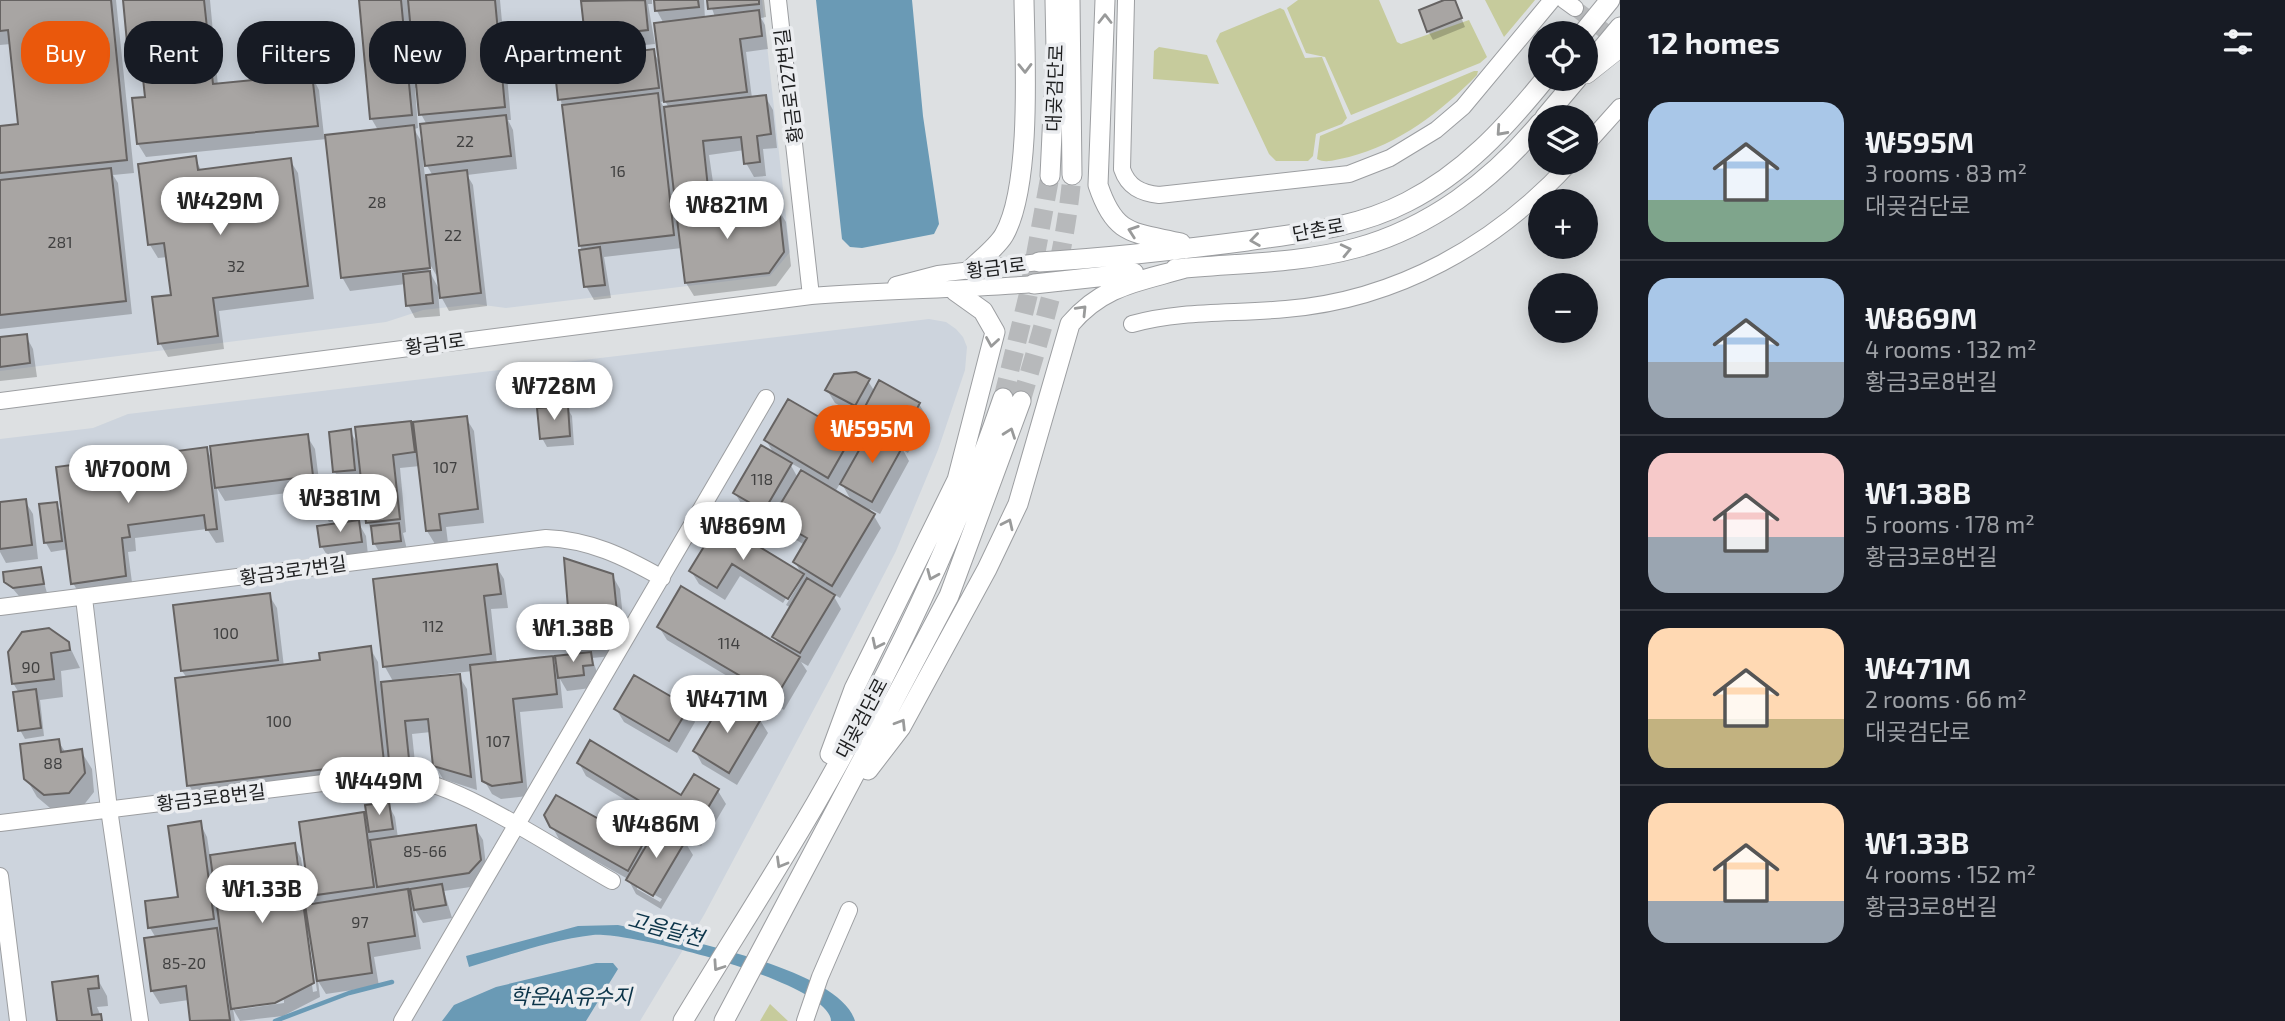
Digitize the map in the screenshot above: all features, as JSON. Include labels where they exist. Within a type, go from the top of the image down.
[{"type":"highway","points":[[1598,62],[1620,46]]},
{"type":"main road","points":[[970,270],[1004,236],[1017,195],[1026,96],[1024,0]]},
{"type":"main road","name":"대곶검단로","points":[[1050,176],[1056,49],[1055,0]]},
{"type":"main road","name":"대곶검단로","points":[[1070,0],[1072,175]]},
{"type":"main road","points":[[1105,0],[1098,185],[1107,213],[1121,227],[1199,247]]},
{"type":"main road","points":[[1593,21],[1610,0]]},
{"type":"main road","points":[[1598,55],[1620,27]]},
{"type":"main road","name":"단촌로","points":[[1039,262],[1199,247],[1353,223],[1406,203],[1480,153],[1534,91]]},
{"type":"main road","points":[[1555,105],[1567,91]]},
{"type":"main road","name":"단촌로","points":[[1034,284],[1332,253],[1380,241],[1433,216],[1479,184],[1528,135]]},
{"type":"main road","points":[[832,818],[901,726],[987,569],[1018,504],[1070,324],[1087,304],[1109,290],[1186,268]]},
{"type":"main road","points":[[806,819],[855,689],[957,480],[995,332],[983,311],[955,291]]},
{"type":"main road","name":"대곶검단로","points":[[683,1021],[806,819],[911,625],[982,459],[1012,400],[949,596],[724,1021]]},
{"type":"street","name":"황금로127번길","points":[[778,0],[811,296]]},
{"type":"street","points":[[1126,0],[1122,169],[1125,178],[1138,190],[1159,195],[1349,174],[1377,165],[1450,119],[1481,88],[1552,0]]},
{"type":"street","points":[[1598,132],[1620,107]]},
{"type":"street","points":[[1132,324],[1172,316],[1308,307],[1382,290],[1444,262],[1513,219],[1558,175]]},
{"type":"street","name":"황금1로","points":[[870,291],[970,270],[1039,262]]},
{"type":"street","name":"황금1로","points":[[0,401],[811,296],[870,291],[955,291],[1034,284]]},
{"type":"street","points":[[402,1021],[766,398]]},
{"type":"street","name":"황금3로7번길","points":[[0,607],[545,538],[588,543],[607,549],[662,578]]},
{"type":"street","points":[[84,598],[109,809],[140,1021]]},
{"type":"street","name":"황금3로8번길","points":[[0,823],[355,779],[405,778],[445,789],[612,881]]},
{"type":"street","points":[[0,876],[18,1021]]},
{"type":"street","points":[[805,1018],[849,910]]},
{"type":"shaded area","points":[[0,0],[762,0],[790,252],[770,276],[506,308],[476,304],[423,310],[386,322],[0,371]]},
{"type":"shaded area","points":[[929,319],[946,322],[956,329],[967,347],[965,370],[938,450],[896,551],[830,679],[704,915],[640,1021],[0,1021],[0,439],[93,428],[128,414]]},
{"type":"green space","points":[[1298,0],[1379,0],[1397,42],[1401,44],[1469,20],[1487,57],[1480,63],[1351,115],[1325,57],[1306,53],[1287,8]]},
{"type":"green space","points":[[1485,0],[1535,0],[1504,37]]},
{"type":"green space","points":[[1280,8],[1284,10],[1305,58],[1322,57],[1347,118],[1342,124],[1316,134],[1313,156],[1308,161],[1276,161],[1269,154],[1216,41],[1220,33]]},
{"type":"green space","points":[[1159,47],[1207,55],[1219,84],[1153,79],[1154,51]]},
{"type":"green space","points":[[1478,71],[1477,75],[1449,102],[1402,135],[1349,157],[1328,161],[1317,159],[1320,136]]},
{"type":"green space","points":[[770,1004],[788,1021],[760,1021]]},
{"type":"water","points":[[816,0],[912,0],[923,116],[939,224],[934,234],[862,248],[850,247],[842,239]]},
{"type":"water","points":[[618,925],[712,946],[787,970],[819,985],[842,1002],[855,1021],[831,1021],[822,1006],[799,991],[765,976],[684,950],[645,941],[593,935],[531,948],[469,967],[466,956],[578,926]]},
{"type":"water","name":"학운4A유수지","points":[[596,963],[613,963],[618,969],[586,1021],[442,1021],[454,1005],[496,987]]},
{"type":"building","points":[[0,0],[111,0],[127,160],[0,173],[0,126],[18,124],[8,30],[0,31]]},
{"type":"building","points":[[123,0],[204,0],[206,21],[125,21]]},
{"type":"building","points":[[359,0],[401,0],[403,21],[369,21],[369,84],[409,84],[412,115],[370,119]]},
{"type":"building","points":[[408,0],[495,0],[497,21],[480,21],[480,84],[503,84],[505,107],[419,115],[416,84],[466,84],[466,21],[410,21]]},
{"type":"building","points":[[645,0],[648,30],[646,21],[583,21],[581,1]]},
{"type":"building","points":[[654,0],[698,0],[699,7],[655,11]]},
{"type":"building","points":[[707,0],[759,0],[759,4],[708,9]]},
{"type":"building","points":[[1444,0],[1455,0],[1462,18],[1427,32],[1419,10]]},
{"type":"building","points":[[759,10],[762,36],[740,39],[747,92],[664,102],[654,23]]},
{"type":"building","points":[[654,49],[659,88],[558,100],[556,84],[646,84],[646,50]]},
{"type":"building","points":[[237,82],[237,84],[313,84],[318,126],[137,144],[132,98],[145,97],[144,84]]},
{"type":"building","points":[[658,93],[674,235],[579,246],[562,105]]},
{"type":"building","points":[[766,95],[771,134],[757,136],[760,162],[744,164],[741,137],[703,141],[709,197],[675,201],[664,107]]},
{"type":"building","points":[[506,115],[511,156],[425,166],[420,124]]},
{"type":"building","points":[[414,125],[430,268],[341,278],[325,135]]},
{"type":"building","points":[[196,156],[198,170],[291,158],[308,286],[213,298],[218,336],[158,344],[152,297],[171,295],[164,243],[148,245],[138,164]]},
{"type":"building","points":[[111,168],[126,301],[0,315],[0,180]]},
{"type":"building","points":[[467,170],[481,293],[440,298],[426,175]]},
{"type":"building","points":[[711,198],[713,215],[779,207],[784,252],[769,273],[685,283],[675,203]]},
{"type":"building","points":[[600,247],[605,285],[584,287],[579,250]]},
{"type":"building","points":[[430,271],[433,303],[406,306],[403,274]]},
{"type":"building","points":[[27,334],[30,363],[0,367],[0,337]]},
{"type":"building","points":[[856,372],[870,379],[855,406],[825,390],[834,374]]},
{"type":"building","points":[[879,380],[920,403],[900,440],[859,418]]},
{"type":"building","points":[[788,399],[852,436],[828,478],[764,440]]},
{"type":"building","points":[[568,406],[570,436],[540,439],[537,408]]},
{"type":"building","points":[[467,416],[478,509],[439,514],[441,530],[426,531],[413,422]]},
{"type":"building","points":[[411,421],[415,452],[393,455],[400,519],[366,523],[355,427]]},
{"type":"building","points":[[351,429],[355,470],[333,472],[329,432]]},
{"type":"building","points":[[871,429],[903,446],[872,502],[840,484]]},
{"type":"building","points":[[308,434],[313,476],[215,488],[210,446]]},
{"type":"building","points":[[761,445],[792,463],[764,511],[733,493]]},
{"type":"building","points":[[207,447],[217,529],[206,530],[204,515],[128,525],[130,537],[122,538],[126,576],[71,584],[56,467]]},
{"type":"building","points":[[801,470],[875,514],[832,586],[793,562],[807,538],[772,518]]},
{"type":"building","points":[[356,481],[359,504],[319,509],[316,487]]},
{"type":"building","points":[[26,499],[32,545],[0,549],[0,502]]},
{"type":"building","points":[[57,502],[62,541],[44,543],[39,504]]},
{"type":"building","points":[[359,520],[362,542],[320,547],[317,526]]},
{"type":"building","points":[[719,522],[804,574],[788,599],[732,564],[717,588],[689,571]]},
{"type":"building","points":[[399,523],[401,541],[373,544],[371,526]]},
{"type":"building","points":[[564,558],[613,574],[618,622],[604,643],[571,646]]},
{"type":"building","points":[[497,564],[501,594],[484,596],[491,654],[383,667],[373,579]]},
{"type":"building","points":[[41,567],[44,584],[13,588],[4,582],[3,572]]},
{"type":"building","points":[[807,578],[835,595],[800,653],[772,637]]},
{"type":"building","points":[[681,586],[800,657],[776,697],[657,627]]},
{"type":"building","points":[[270,593],[278,660],[181,671],[173,605]]},
{"type":"building","points":[[49,628],[69,642],[70,650],[51,653],[54,679],[12,684],[8,652],[22,632]]},
{"type":"building","points":[[371,646],[384,762],[187,786],[175,678],[320,660],[319,653]]},
{"type":"building","points":[[591,652],[593,665],[583,666],[584,675],[558,678],[555,656]]},
{"type":"building","points":[[553,656],[557,694],[513,699],[522,782],[492,786],[482,781],[470,665]]},
{"type":"building","points":[[460,674],[471,777],[433,766],[428,719],[405,721],[409,759],[389,761],[381,682]]},
{"type":"building","points":[[634,675],[689,707],[669,741],[614,709]]},
{"type":"building","points":[[36,689],[41,728],[18,731],[13,692]]},
{"type":"building","points":[[725,697],[761,719],[729,773],[693,751]]},
{"type":"building","points":[[59,739],[61,752],[82,749],[85,773],[69,793],[44,795],[24,779],[20,744]]},
{"type":"building","points":[[590,740],[681,795],[694,774],[719,789],[693,833],[577,763]]},
{"type":"building","points":[[556,795],[643,844],[628,871],[550,827],[544,815]]},
{"type":"building","points":[[389,802],[393,829],[369,832],[365,805]]},
{"type":"building","points":[[364,812],[374,887],[309,896],[299,822]]},
{"type":"building","points":[[201,821],[214,919],[148,928],[145,901],[178,897],[168,826]]},
{"type":"building","points":[[659,824],[686,840],[653,896],[626,880]]},
{"type":"building","points":[[476,825],[481,860],[469,873],[377,887],[370,840]]},
{"type":"building","points":[[295,843],[314,983],[275,1003],[231,1009],[210,855]]},
{"type":"building","points":[[442,884],[446,905],[414,910],[410,889]]},
{"type":"building","points":[[408,889],[415,936],[368,943],[372,973],[317,981],[305,905]]},
{"type":"building","points":[[217,928],[230,1020],[190,1021],[186,986],[151,991],[144,938]]},
{"type":"building","points":[[98,976],[99,988],[88,989],[92,1015],[101,1014],[102,1021],[57,1021],[52,982]]},
{"type":"waterway","name":"고음달천","points":[[275,1021],[349,993],[392,982]]},
{"type":"tunnel","points":[[1575,8],[1620,43]]},
{"type":"tunnel","points":[[1021,401],[1059,262],[1072,175]]},
{"type":"tunnel","points":[[1003,398],[1028,296],[1050,176]]}]
